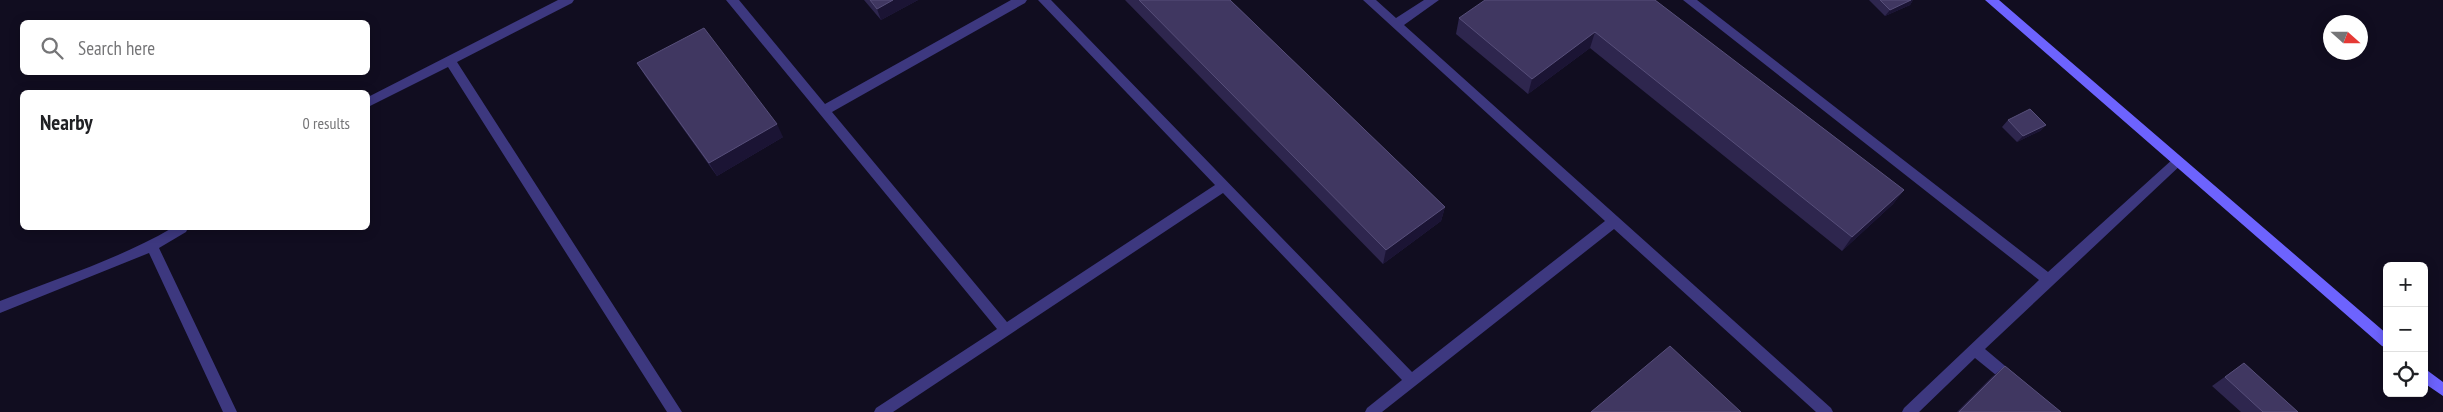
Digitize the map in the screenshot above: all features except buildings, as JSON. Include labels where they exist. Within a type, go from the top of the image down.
[{"type":"main road","points":[[1991,0],[2383,339]]},
{"type":"main road","points":[[2428,377],[2443,390]]},
{"type":"street","points":[[370,101],[568,0]]},
{"type":"street","points":[[732,0],[823,112],[1006,330]]},
{"type":"street","points":[[823,112],[1020,0]]},
{"type":"street","points":[[1044,0],[1412,381]]},
{"type":"street","points":[[1369,0],[1826,412]]},
{"type":"street","points":[[1396,24],[1433,0]]},
{"type":"street","points":[[1689,0],[2048,280]]},
{"type":"street","points":[[449,59],[675,412]]},
{"type":"street","points":[[1909,412],[2048,280],[2178,162]]},
{"type":"street","points":[[881,412],[1224,186]]},
{"type":"street","points":[[1372,412],[1614,221]]},
{"type":"street","points":[[0,307],[152,246],[179,230]]},
{"type":"street","points":[[152,246],[230,412]]},
{"type":"street","points":[[1975,349],[2021,387]]}]
